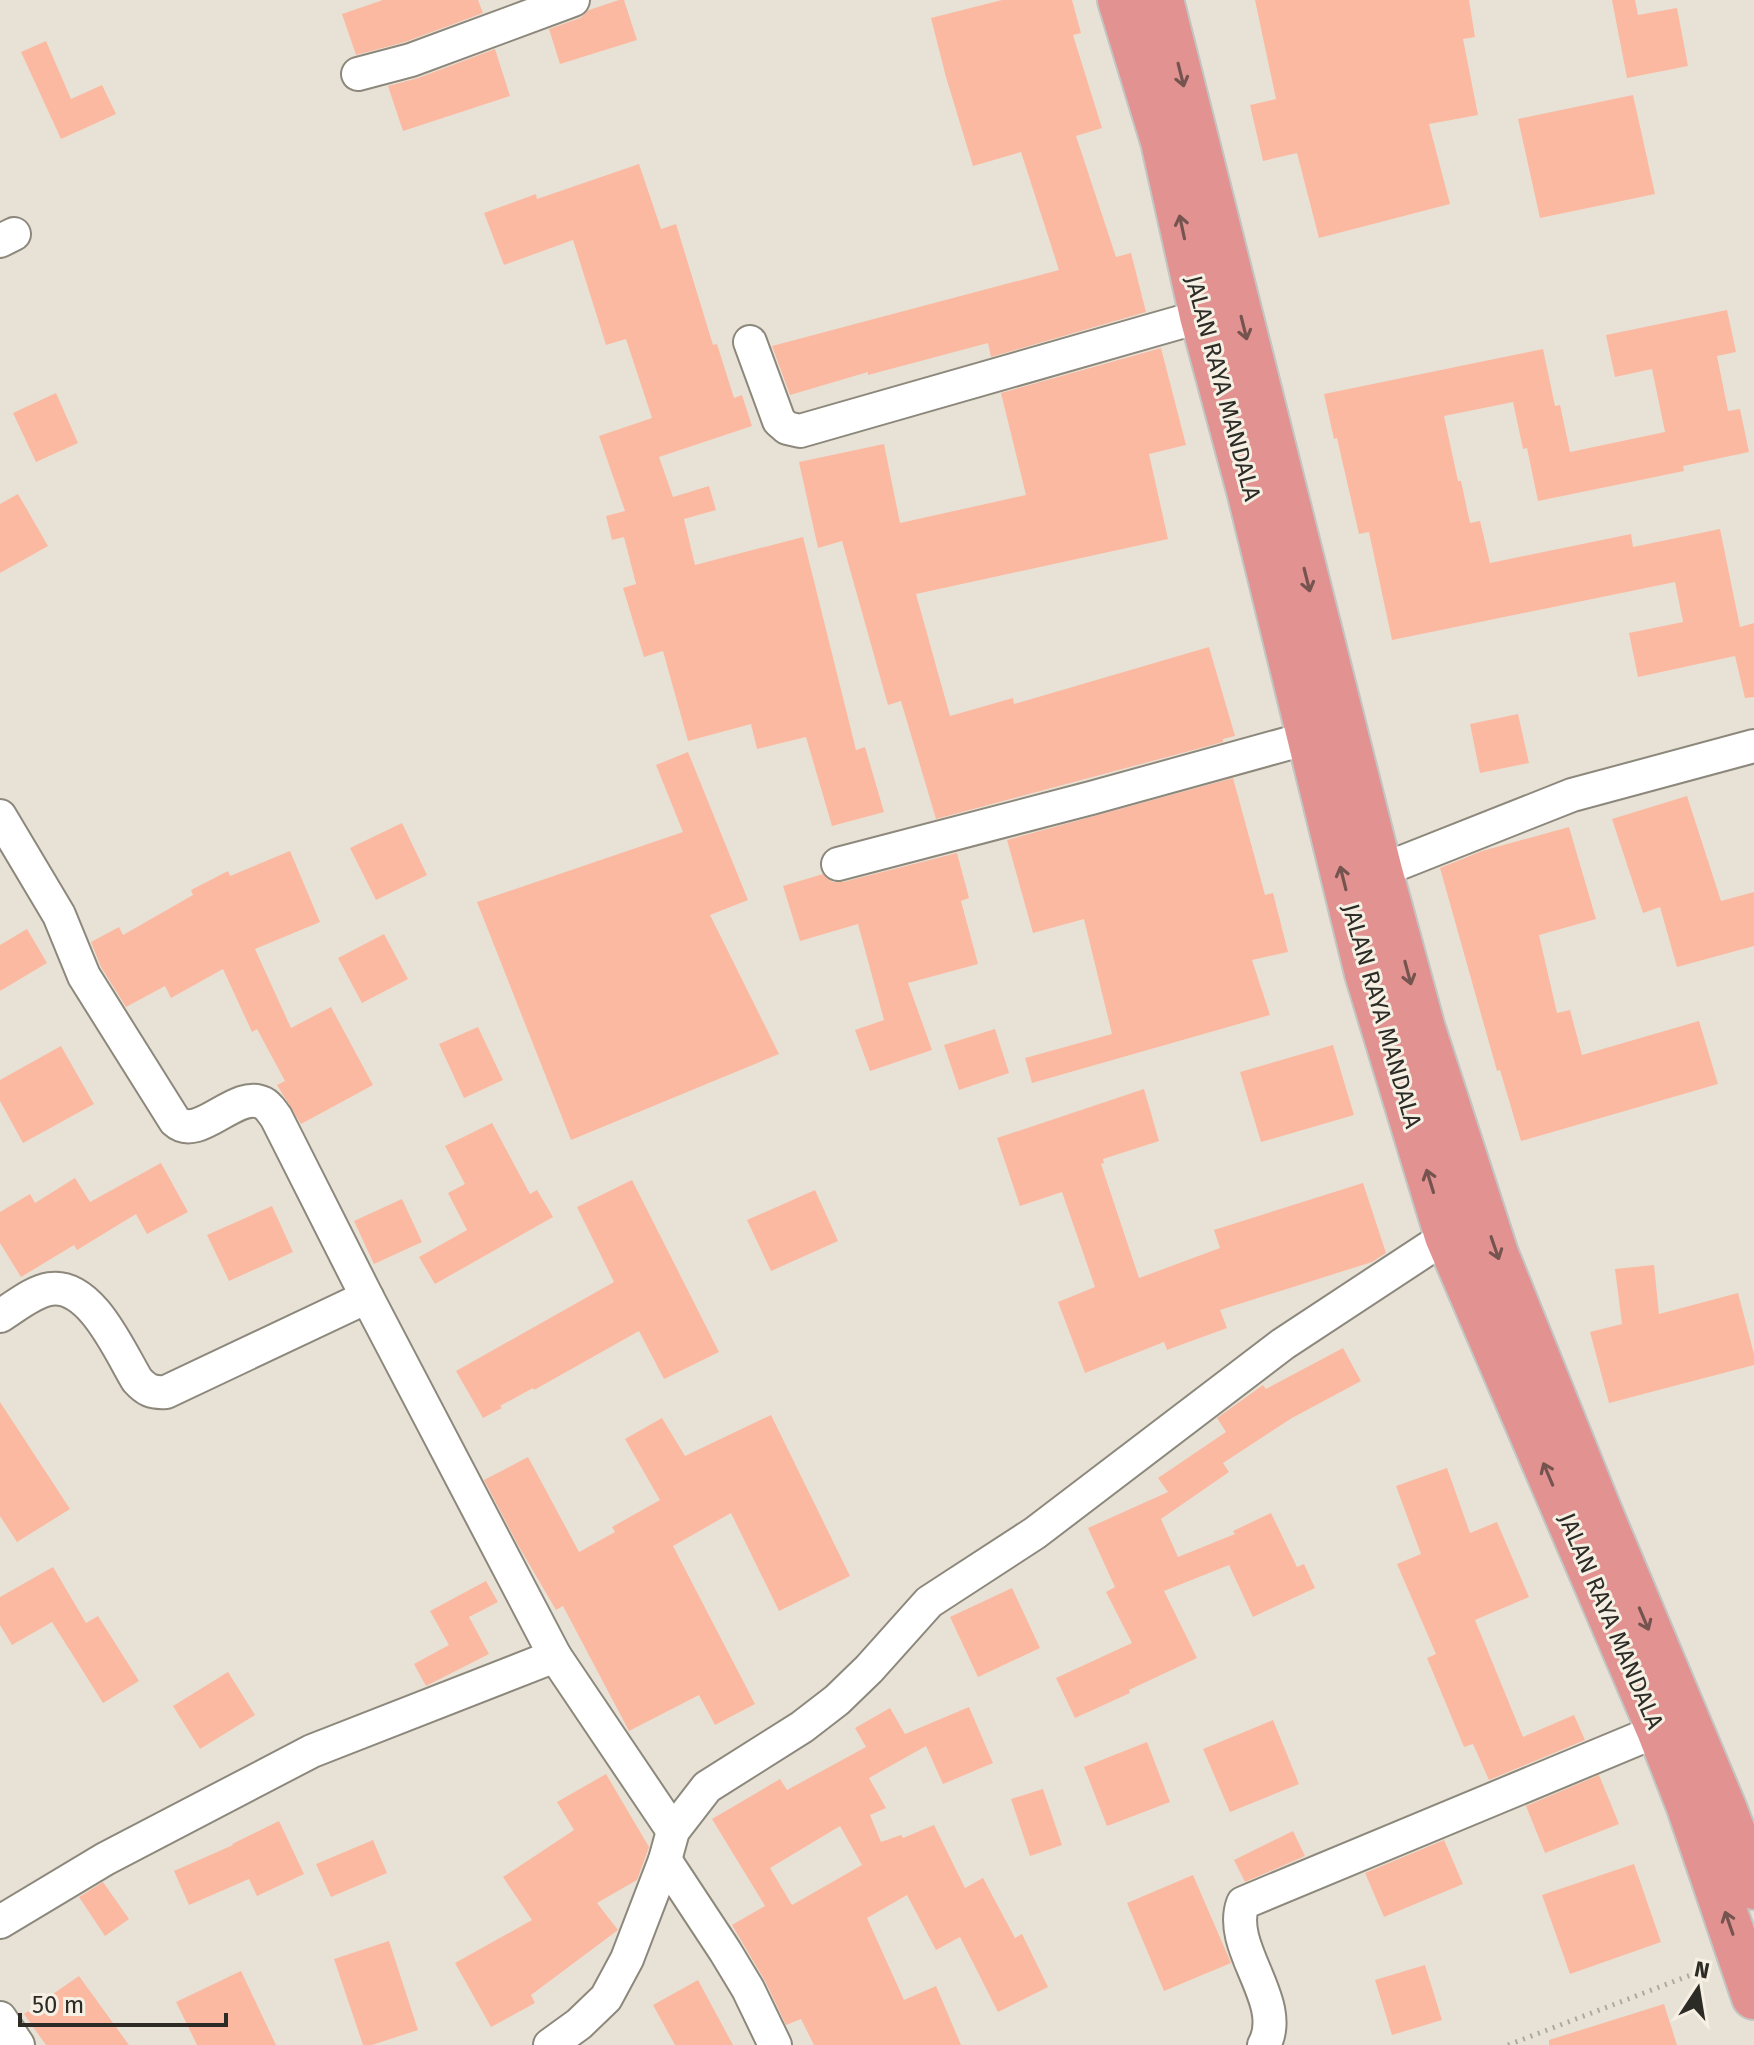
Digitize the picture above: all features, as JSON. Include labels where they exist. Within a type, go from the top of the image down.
[{"type":"highway","name":"JALAN RAYA MANDALA","points":[[1120,0],[1179,137],[1423,1029],[1496,1254],[1754,1997]]},
{"type":"highway","name":"JALAN RAYA MANDALA","points":[[1161,0],[1202,316],[1250,494],[1367,973],[1447,1236],[1724,1808],[1754,1887]]},
{"type":"street","points":[[358,74],[411,60],[539,6],[573,0]]},
{"type":"street","points":[[750,342],[779,421],[787,428],[800,431],[1202,316]]},
{"type":"street","points":[[838,864],[1308,738]]},
{"type":"street","points":[[1380,871],[1572,795],[1754,746]]},
{"type":"street","points":[[0,816],[59,915],[84,976],[175,1121],[186,1128],[245,1102],[256,1101],[268,1107],[276,1117],[555,1656],[669,1845],[775,2045]]},
{"type":"street","points":[[550,2045],[579,2024],[606,1998],[627,1959],[669,1845],[707,1787],[802,1727],[837,1700],[929,1602],[1035,1533],[1283,1344],[1447,1236]]},
{"type":"street","points":[[0,1316],[35,1294],[51,1289],[64,1290],[84,1299],[95,1310],[137,1380],[145,1390],[155,1393],[177,1388],[367,1297]]},
{"type":"street","points":[[0,1922],[105,1859],[312,1751],[555,1656]]},
{"type":"street","points":[[1264,2045],[1270,2022],[1239,1927],[1243,1903],[1659,1730]]},
{"type":"street","points":[[0,2018],[18,2045]]},
{"type":"path","points":[[1508,2045],[1740,1956]]},
{"type":"building","points":[[383,0],[478,0],[483,13],[405,42],[356,55],[342,14]]},
{"type":"building","points":[[624,0],[637,40],[560,64],[549,29]]},
{"type":"building","points":[[1002,0],[1072,0],[1081,33],[1073,35],[1102,128],[1076,136],[1116,257],[1131,253],[1146,312],[991,357],[988,343],[868,375],[868,372],[790,395],[772,346],[1059,270],[1021,152],[973,166],[931,18]]},
{"type":"building","points":[[1255,0],[1469,0],[1475,37],[1463,39],[1478,115],[1429,124],[1450,204],[1319,238],[1297,153],[1263,161],[1250,105],[1276,99]]},
{"type":"building","points":[[1612,0],[1635,0],[1638,15],[1677,8],[1688,66],[1627,78]]},
{"type":"building","points":[[46,41],[71,99],[102,85],[116,114],[61,139],[21,52]]},
{"type":"building","points":[[495,49],[510,96],[403,131],[388,86]]},
{"type":"building","points":[[1633,95],[1655,194],[1540,218],[1518,119]]},
{"type":"building","points":[[639,164],[661,229],[676,224],[713,345],[717,344],[734,398],[742,395],[752,426],[659,457],[673,497],[709,486],[716,510],[684,519],[695,565],[803,537],[856,750],[865,747],[884,812],[832,826],[806,737],[757,749],[751,724],[688,741],[663,651],[644,657],[623,588],[636,584],[624,537],[612,540],[606,516],[625,511],[599,436],[652,418],[626,339],[606,345],[573,240],[504,265],[484,213],[536,194],[537,199]]},
{"type":"building","points":[[1727,310],[1736,352],[1717,356],[1728,411],[1740,409],[1749,452],[1683,466],[1684,471],[1538,501],[1513,402],[1444,416],[1470,523],[1480,521],[1490,563],[1631,534],[1633,547],[1720,529],[1740,627],[1754,623],[1754,697],[1745,698],[1735,656],[1638,677],[1629,633],[1683,622],[1675,582],[1392,640],[1369,532],[1359,534],[1324,394],[1543,349],[1555,406],[1560,405],[1570,452],[1665,432],[1652,369],[1615,377],[1606,335]]},
{"type":"building","points":[[1161,348],[1186,445],[1149,454],[1168,539],[916,594],[950,716],[1013,698],[1014,704],[1209,647],[1235,736],[1223,739],[1223,742],[936,819],[901,701],[888,705],[842,541],[818,548],[799,462],[884,444],[900,523],[1026,495],[1001,393]]},
{"type":"building","points":[[56,393],[78,443],[36,462],[13,413]]},
{"type":"building","points":[[18,494],[48,546],[0,573],[0,504]]},
{"type":"building","points":[[1518,714],[1529,763],[1480,773],[1470,724]]},
{"type":"building","points":[[688,752],[748,900],[710,915],[779,1054],[571,1140],[477,902],[683,832],[656,765]]},
{"type":"building","points":[[1233,778],[1265,895],[1273,893],[1288,952],[1252,960],[1270,1015],[1032,1083],[1025,1058],[1112,1034],[1084,919],[1033,933],[1007,840]]},
{"type":"building","points":[[1687,796],[1721,901],[1754,892],[1754,946],[1677,967],[1660,907],[1643,913],[1612,819]]},
{"type":"building","points":[[402,823],[427,875],[376,900],[350,848]]},
{"type":"building","points":[[1569,827],[1596,919],[1539,935],[1557,1013],[1570,1010],[1582,1055],[1699,1021],[1718,1084],[1521,1141],[1500,1070],[1497,1071],[1440,868],[1482,851]]},
{"type":"building","points":[[290,851],[320,922],[255,949],[291,1028],[331,1007],[373,1085],[301,1124],[277,1085],[285,1081],[257,1029],[252,1032],[223,969],[171,998],[165,986],[126,1007],[101,967],[91,942],[119,927],[123,935],[193,895],[191,890],[228,871],[230,876]]},
{"type":"building","points":[[957,853],[969,898],[961,901],[978,964],[908,983],[932,1050],[870,1071],[855,1030],[884,1020],[858,924],[800,941],[783,886],[823,874],[832,882],[843,882]]},
{"type":"building","points":[[27,929],[47,963],[0,991],[0,945]]},
{"type":"building","points":[[384,934],[408,979],[362,1003],[338,958]]},
{"type":"building","points":[[478,1027],[503,1080],[464,1098],[439,1044]]},
{"type":"building","points":[[995,1029],[1009,1073],[959,1090],[944,1045]]},
{"type":"building","points":[[1333,1045],[1354,1115],[1261,1142],[1240,1072]]},
{"type":"building","points":[[61,1046],[94,1104],[23,1143],[0,1101],[0,1080]]},
{"type":"building","points":[[1144,1089],[1159,1141],[1103,1159],[1104,1163],[1101,1164],[1139,1278],[1220,1248],[1214,1230],[1363,1183],[1386,1253],[1372,1262],[1220,1310],[1227,1328],[1167,1350],[1164,1342],[1085,1373],[1058,1302],[1095,1287],[1062,1192],[1020,1206],[997,1138]]},
{"type":"building","points":[[492,1123],[530,1194],[537,1190],[553,1217],[435,1284],[419,1257],[467,1230],[448,1193],[465,1184],[445,1146]]},
{"type":"building","points":[[161,1163],[188,1212],[147,1234],[136,1214],[77,1250],[74,1245],[21,1277],[0,1243],[0,1212],[30,1194],[35,1203],[75,1178],[90,1202]]},
{"type":"building","points":[[632,1180],[719,1352],[664,1379],[639,1331],[483,1418],[456,1371],[614,1282],[577,1207]]},
{"type":"building","points":[[815,1190],[838,1241],[771,1271],[747,1220]]},
{"type":"building","points":[[402,1199],[422,1242],[374,1264],[354,1221]]},
{"type":"building","points":[[272,1206],[293,1252],[229,1281],[207,1235]]},
{"type":"building","points":[[1654,1265],[1659,1314],[1738,1293],[1754,1365],[1609,1403],[1590,1332],[1622,1324],[1615,1269]]},
{"type":"building","points":[[1343,1348],[1361,1381],[1292,1418],[1223,1463],[1229,1472],[1161,1519],[1178,1557],[1235,1534],[1233,1531],[1271,1513],[1297,1567],[1304,1564],[1315,1588],[1253,1617],[1229,1565],[1164,1591],[1197,1658],[1075,1718],[1056,1678],[1132,1643],[1106,1592],[1115,1587],[1088,1528],[1168,1492],[1158,1478],[1226,1432],[1217,1418],[1263,1385],[1266,1389]]},
{"type":"building","points":[[0,1402],[70,1509],[17,1542],[0,1516]]},
{"type":"building","points":[[771,1415],[850,1576],[779,1611],[731,1513],[673,1546],[755,1704],[715,1725],[699,1695],[629,1731],[563,1606],[556,1610],[484,1480],[528,1457],[579,1552],[615,1532],[612,1527],[660,1500],[625,1439],[662,1418],[685,1456]]},
{"type":"building","points":[[1447,1468],[1470,1533],[1497,1522],[1529,1597],[1475,1620],[1523,1737],[1574,1715],[1585,1740],[1489,1780],[1473,1744],[1464,1747],[1427,1658],[1436,1654],[1397,1564],[1421,1554],[1396,1486]]},
{"type":"building","points":[[53,1567],[86,1623],[98,1616],[139,1681],[103,1703],[52,1622],[12,1645],[0,1625],[0,1597]]},
{"type":"building","points":[[486,1581],[498,1602],[469,1617],[489,1654],[426,1686],[414,1664],[449,1645],[430,1611]]},
{"type":"building","points":[[1012,1588],[1040,1648],[978,1677],[950,1617]]},
{"type":"building","points":[[228,1672],[255,1715],[200,1749],[173,1706]]},
{"type":"building","points":[[969,1707],[993,1763],[943,1784],[926,1746],[869,1778],[886,1808],[870,1815],[881,1842],[901,1835],[903,1838],[934,1825],[965,1888],[983,1878],[1015,1938],[1022,1934],[1048,1987],[998,2012],[960,1937],[936,1950],[907,1895],[867,1918],[904,2000],[936,1986],[961,2045],[814,2045],[801,2019],[786,2025],[765,1981],[732,1925],[765,1906],[712,1819],[780,1779],[787,1790],[866,1747],[855,1728],[890,1708],[905,1734]],"holes":[[[840,1826],[862,1865],[792,1905],[770,1868]]]},
{"type":"building","points":[[1273,1720],[1299,1784],[1230,1812],[1203,1749]]},
{"type":"building","points":[[1147,1742],[1170,1802],[1107,1826],[1084,1767]]},
{"type":"building","points":[[606,1774],[649,1847],[637,1880],[597,1903],[618,1930],[531,1995],[535,2003],[491,2027],[455,1963],[532,1920],[503,1877],[574,1830],[557,1802]]},
{"type":"building","points":[[1599,1775],[1619,1824],[1545,1853],[1526,1806]]},
{"type":"building","points":[[1043,1789],[1062,1845],[1030,1856],[1011,1799]]},
{"type":"building","points":[[279,1821],[304,1874],[257,1896],[249,1879],[189,1905],[174,1871]]},
{"type":"building","points":[[1293,1831],[1305,1856],[1245,1882],[1234,1860]]},
{"type":"building","points":[[373,1840],[387,1873],[331,1897],[316,1864]]},
{"type":"building","points":[[1444,1840],[1463,1884],[1384,1917],[1365,1873]]},
{"type":"building","points":[[1634,1864],[1661,1942],[1570,1974],[1542,1895]]},
{"type":"building","points":[[1193,1875],[1231,1963],[1164,1991],[1127,1903]]},
{"type":"building","points":[[103,1882],[129,1919],[105,1936],[79,1897]]},
{"type":"building","points":[[389,1941],[418,2030],[363,2045],[334,1959]]},
{"type":"building","points":[[1425,1965],[1442,2020],[1392,2035],[1375,1980]]},
{"type":"building","points":[[241,1971],[276,2045],[197,2045],[176,2002]]},
{"type":"building","points":[[79,1976],[129,2045],[46,2045],[24,2014]]},
{"type":"building","points":[[698,1980],[733,2045],[675,2045],[653,2005]]},
{"type":"building","points":[[1664,2004],[1677,2045],[1549,2045],[1549,2040]]}]
